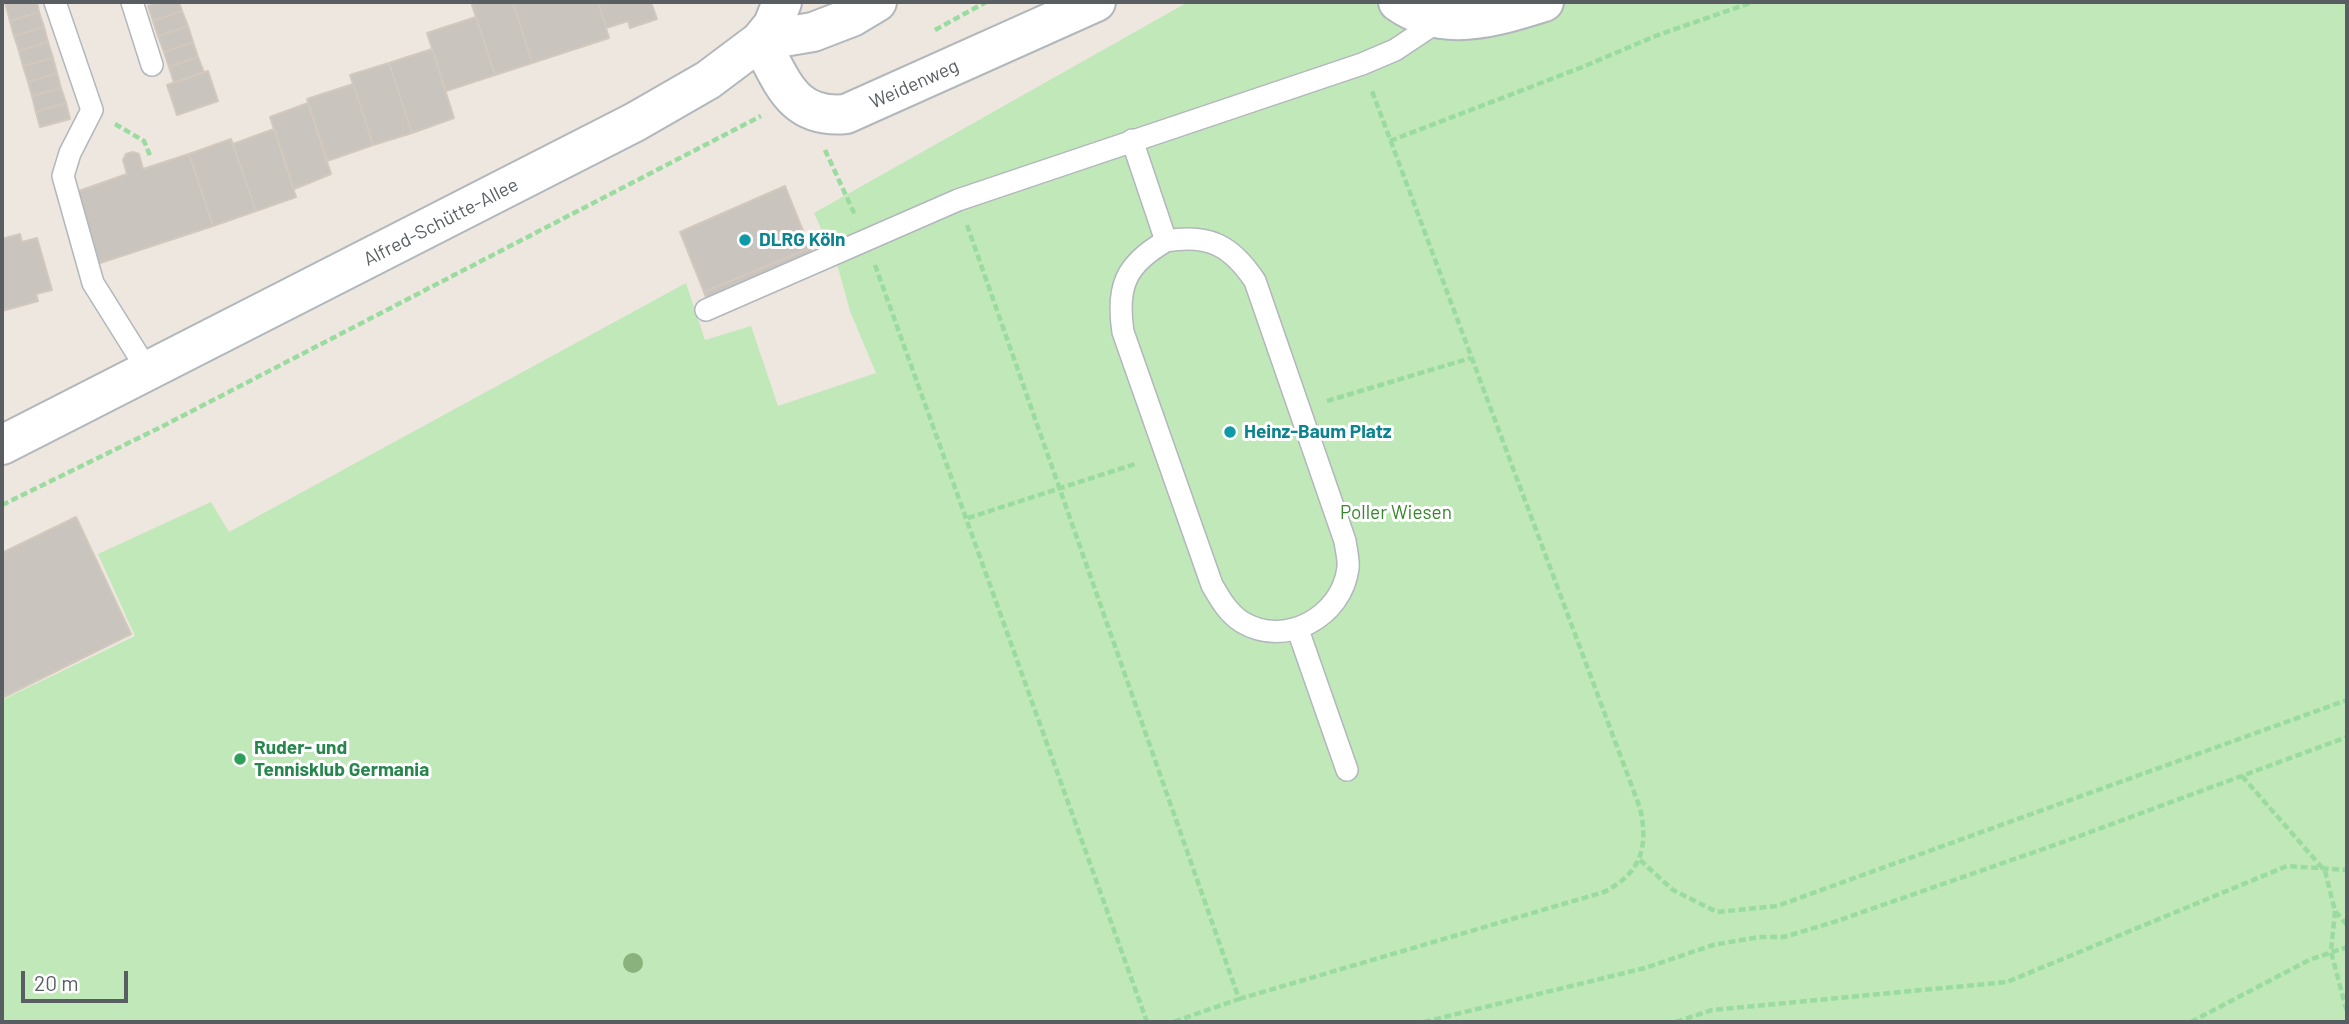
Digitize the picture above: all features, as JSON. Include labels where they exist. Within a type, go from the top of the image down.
[{"type":"street","points":[[782,2],[773,25],[760,41],[792,100]]},
{"type":"street","name":"Alfred-Schütte-Allee","points":[[2,445],[635,122],[708,80],[760,41],[813,32],[852,17],[877,2]]},
{"type":"street","name":"Weidenweg","points":[[792,100],[813,112],[827,116],[846,114],[1096,2]]},
{"type":"street","points":[[1398,2],[1414,13],[1440,20],[1471,20],[1504,15],[1544,2]]},
{"type":"lane","points":[[55,2],[92,110],[63,176],[93,283],[148,371]]},
{"type":"lane","points":[[132,2],[152,65]]},
{"type":"lane","points":[[706,310],[958,200],[1362,64],[1395,50],[1440,20]]},
{"type":"lane","points":[[1132,140],[1166,241]]},
{"type":"lane","points":[[1191,237],[1222,246],[1241,260],[1255,281],[1299,409],[1345,541],[1348,568],[1339,594],[1322,616],[1298,630],[1272,631],[1243,623],[1224,606],[1212,585],[1123,332],[1119,306],[1127,278],[1141,256],[1166,241],[1191,237]]},
{"type":"lane","points":[[1298,630],[1347,770]]},
{"type":"path","points":[[1390,141],[1580,68],[1658,34],[1753,2]]},
{"type":"path","points":[[1173,1022],[1239,999],[1604,892],[1625,879],[1640,860],[1645,837],[1640,808],[1362,64]]},
{"type":"path","points":[[2,505],[163,426],[792,100]]},
{"type":"path","points":[[80,133],[114,124],[144,141],[151,158]]},
{"type":"path","points":[[820,140],[866,240],[1147,1022]]},
{"type":"path","points":[[958,200],[1239,999]]},
{"type":"path","points":[[1299,409],[1471,358]]},
{"type":"path","points":[[968,518],[1166,455]]},
{"type":"path","points":[[1640,860],[1674,890],[1717,912],[1777,906],[2347,700]]},
{"type":"path","points":[[1424,1022],[1645,968],[1713,945],[1759,937],[1783,937],[2001,865],[2347,737]]},
{"type":"path","points":[[2242,776],[2325,871],[2335,911],[2331,952],[2347,1012]]},
{"type":"path","points":[[1676,1022],[1712,1010],[2007,982],[2287,866],[2325,871],[2347,870]]},
{"type":"path","points":[[2335,911],[2347,925]]},
{"type":"path","points":[[2191,1022],[2309,960],[2347,947]]},
{"type":"green space","name":"Poller Wiesen","points":[[1188,2],[2347,2],[2347,1022],[2,1022],[2,700],[135,636],[98,554],[211,502],[229,532],[686,283],[705,340],[751,326],[778,406],[876,373],[850,311],[837,264],[814,213]]},
{"type":"building","points":[[5,2],[37,2],[39,12],[10,21]]},
{"type":"building","points":[[160,2],[179,2],[182,11],[153,21],[148,6]]},
{"type":"building","points":[[480,2],[513,2],[532,63],[495,75],[472,5]]},
{"type":"building","points":[[513,2],[598,2],[609,38],[532,63]]},
{"type":"building","points":[[598,2],[651,2],[657,19],[630,28],[628,21],[606,28]]},
{"type":"building","points":[[182,11],[188,26],[158,36],[153,21]]},
{"type":"building","points":[[39,12],[44,27],[14,36],[10,21]]},
{"type":"building","points":[[476,17],[495,75],[446,91],[427,33]]},
{"type":"building","points":[[188,26],[193,42],[164,52],[158,36]]},
{"type":"building","points":[[44,27],[48,42],[19,51],[14,36]]},
{"type":"building","points":[[48,42],[53,58],[23,66],[19,51]]},
{"type":"building","points":[[193,42],[198,57],[169,67],[164,52]]},
{"type":"building","points":[[432,49],[454,118],[412,133],[389,63]]},
{"type":"building","points":[[198,57],[204,72],[174,83],[169,67]]},
{"type":"building","points":[[53,58],[57,73],[28,82],[23,66]]},
{"type":"building","points":[[389,63],[412,133],[373,145],[350,75]]},
{"type":"building","points":[[208,71],[218,101],[177,115],[167,85]]},
{"type":"building","points":[[57,73],[61,88],[32,96],[28,82]]},
{"type":"building","points":[[353,84],[373,145],[327,161],[307,99]]},
{"type":"building","points":[[61,88],[66,103],[36,112],[32,96]]},
{"type":"building","points":[[66,103],[70,119],[40,127],[36,112]]},
{"type":"building","points":[[308,103],[331,174],[294,189],[270,117]]},
{"type":"building","points":[[274,129],[296,197],[256,211],[233,144]]},
{"type":"building","points":[[231,139],[256,211],[213,226],[189,154]]},
{"type":"building","points":[[126,154],[139,154],[143,169],[189,154],[213,226],[97,264],[76,192],[127,174],[123,160]]},
{"type":"building","name":"DLRG Köln","points":[[785,186],[810,248],[704,292],[680,232]]},
{"type":"building","points":[[20,234],[22,242],[37,238],[52,290],[36,294],[38,301],[2,311],[2,239]]},
{"type":"building","points":[[810,248],[813,256],[707,300],[704,292]]},
{"type":"building","points":[[76,517],[131,634],[2,698],[2,553]]},
{"type":"place","name":"DLRG Köln","points":[[745,240]]},
{"type":"place","name":"Heinz-Baum Platz","points":[[1230,432]]},
{"type":"place","name":"Ruder- und Tennisklub Germania","points":[[240,759]]}]
